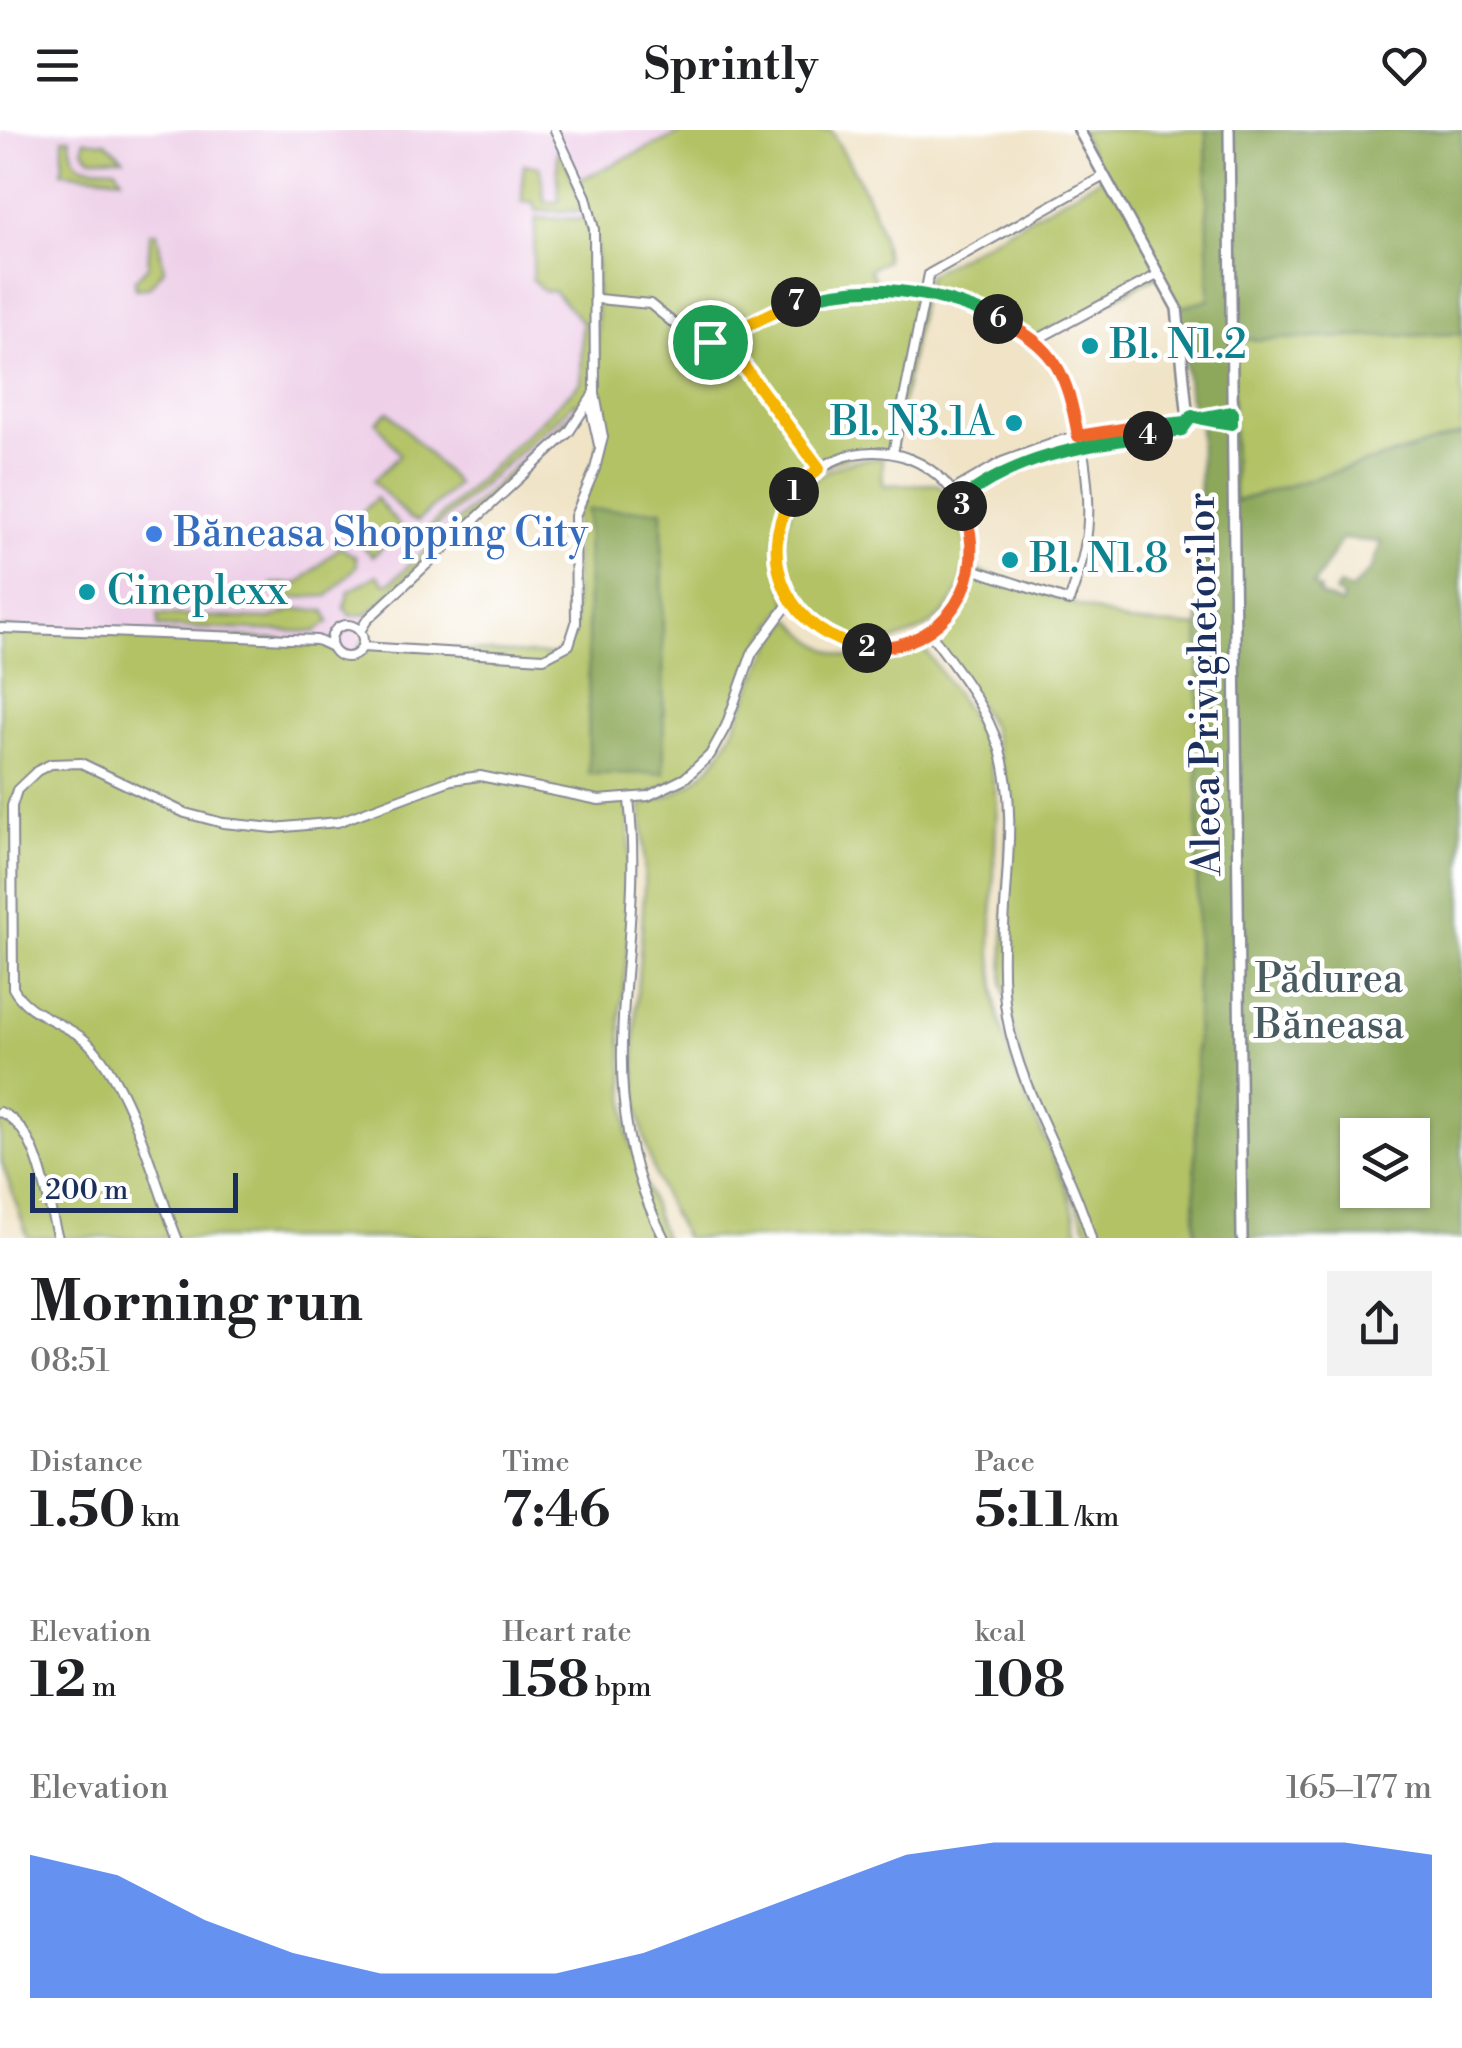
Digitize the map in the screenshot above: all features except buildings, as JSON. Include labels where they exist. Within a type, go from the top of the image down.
[{"type":"street","points":[[0,628],[317,640],[347,657],[362,646],[544,658],[564,650],[574,636],[576,623],[575,516],[600,449],[594,392],[598,299],[592,214],[554,130]]},
{"type":"street","points":[[1079,130],[1180,316],[1186,404],[1192,419]]},
{"type":"street","name":"Aleea Privighetorilor","points":[[1229,130],[1242,1238]]},
{"type":"street","points":[[893,454],[922,293],[929,274],[1104,176]]},
{"type":"street","points":[[1036,340],[1159,274]]},
{"type":"street","points":[[710,338],[718,328],[731,333],[818,295],[880,288],[958,301],[1036,340],[1068,384],[1088,518],[1083,557],[1069,602],[972,569]]},
{"type":"street","points":[[598,299],[650,304],[683,332],[710,338],[718,350],[730,348]]},
{"type":"street","points":[[731,333],[730,348],[819,468]]},
{"type":"street","points":[[362,646],[359,631],[367,620],[586,417],[594,392]]},
{"type":"street","points":[[952,491],[1021,454],[1078,441],[1182,430],[1192,419],[1232,412]]},
{"type":"street","points":[[586,417],[598,429]]},
{"type":"street","points":[[1192,419],[1232,424]]},
{"type":"street","points":[[568,432],[598,429]]},
{"type":"street","points":[[959,501],[1008,470],[1078,441]]},
{"type":"street","points":[[864,453],[893,454],[923,466],[959,501],[972,542],[972,569],[959,602],[930,633],[885,647],[854,646],[812,626],[789,602],[778,571],[776,532],[793,494],[819,468],[864,453]]},
{"type":"street","points":[[177,1238],[109,1069],[81,1036],[25,1004],[13,988],[12,806],[17,790],[36,771],[67,762],[93,766],[184,813],[250,827],[298,828],[338,822],[451,780],[480,776],[585,798],[629,800],[672,786],[710,755],[726,726],[752,653],[789,602]]},
{"type":"street","points":[[317,640],[339,626],[359,631],[383,646]]},
{"type":"street","points":[[930,633],[982,708],[1000,749],[1008,796],[1001,947],[1007,1018],[1026,1082],[1091,1238]]},
{"type":"street","points":[[332,634],[332,647]]},
{"type":"street","points":[[629,800],[630,929],[620,1017],[620,1073],[634,1160],[664,1238]]},
{"type":"street","points":[[0,886],[11,886]]},
{"type":"street","points":[[0,1112],[12,1117],[26,1133],[58,1238]]},
{"type":"shaded area","points":[[0,130],[687,130],[579,180],[592,214],[581,417],[358,628],[362,647],[347,657],[336,652],[330,641],[0,628]]},
{"type":"green space","points":[[687,130],[831,130],[866,193],[879,226],[886,261],[869,269],[880,288],[922,293],[929,274],[1104,176],[1079,130],[1206,130],[1210,301],[1177,308],[1159,275],[1036,340],[1007,324],[923,293],[893,453],[871,452],[830,464],[812,475],[785,507],[777,527],[775,550],[789,603],[762,645],[719,738],[687,776],[629,800],[630,929],[620,1017],[628,1135],[664,1238],[28,1238],[0,1158],[0,628],[331,641],[336,652],[347,657],[359,651],[363,641],[383,646],[555,655],[574,636],[575,516],[599,459],[596,246],[579,180]]},
{"type":"green space","name":"Pădurea Băneasa","points":[[1206,130],[1462,130],[1462,334],[1232,340],[1234,502],[1462,434],[1462,1238],[1195,1238],[1200,419],[1192,416],[1177,308],[1209,300]],"holes":[[[1342,539],[1381,542],[1371,569],[1351,590],[1339,585],[1335,593],[1343,597],[1341,604],[1319,595],[1320,590],[1313,586]]]},
{"type":"green space","points":[[63,138],[70,138],[79,162],[91,167],[116,168],[122,178],[62,172]]},
{"type":"green space","points":[[84,140],[106,142],[123,158],[91,158],[83,150]]},
{"type":"green space","points":[[557,152],[562,152],[585,211],[536,211],[533,202],[522,202],[523,164],[540,167],[545,202],[559,202]]},
{"type":"green space","points":[[536,218],[587,219],[593,250],[593,389],[573,421],[368,614],[351,616],[344,608],[349,591],[377,575],[385,584],[391,582],[579,407],[575,402],[407,553],[406,549],[581,382],[582,322],[554,291],[543,291],[532,278]]},
{"type":"green space","points":[[157,232],[164,270],[149,287],[135,289],[135,280],[148,266],[150,233]]},
{"type":"green space","points":[[1462,334],[1462,434],[1233,502],[1231,340]]},
{"type":"green space","points":[[388,411],[457,484],[418,521],[409,518],[373,481],[400,455],[376,422]]},
{"type":"green space","points":[[882,458],[883,485],[937,484],[944,490],[960,515],[967,552],[960,586],[933,623],[875,643],[835,634],[805,608],[788,572],[785,533],[798,497],[830,469]]},
{"type":"green space","points":[[376,498],[402,529],[373,556],[345,530]]},
{"type":"green space","points":[[587,510],[662,510],[664,773],[589,774]]},
{"type":"green space","points":[[340,547],[356,557],[357,566],[328,596],[293,598],[272,591],[272,584],[299,583]]},
{"type":"green space","points":[[972,569],[1127,622],[1200,627],[1195,1238],[1091,1238],[1026,1082],[1003,984],[1008,796],[991,725],[930,633],[959,602]]},
{"type":"green space","points":[[295,609],[325,611],[329,622],[315,632],[158,627],[158,615],[270,619]]},
{"type":"green space","points":[[792,619],[820,645],[852,658],[887,659],[924,648],[973,719],[989,757],[997,801],[991,943],[997,1010],[1014,1070],[1069,1194],[1080,1238],[685,1238],[657,1181],[642,1127],[635,1075],[643,919],[641,805],[676,792],[702,775],[720,753],[772,646]]},
{"type":"place","name":"Bl. N1.2","points":[[1090,346]]},
{"type":"place","name":"Bl. N3.1A","points":[[1014,423]]},
{"type":"place","name":"Băneasa Shopping City","points":[[154,534]]},
{"type":"place","name":"Bl. N1.8","points":[[1010,560]]},
{"type":"place","name":"Cineplexx","points":[[87,592]]},
{"type":"route","points":[[710,342],[711,334],[718,328],[731,333],[766,314],[818,295],[880,288],[922,293],[958,301],[1036,340],[1064,374],[1078,436],[1186,422],[1192,416],[1232,412],[1232,424],[1200,418],[1192,416],[1182,430],[1054,452],[1008,470],[977,488],[959,501],[972,542],[972,569],[952,612],[937,628],[916,639],[885,647],[854,646],[824,634],[796,612],[778,571],[776,532],[783,512],[793,494],[819,468],[730,348],[718,350],[710,342]]}]
